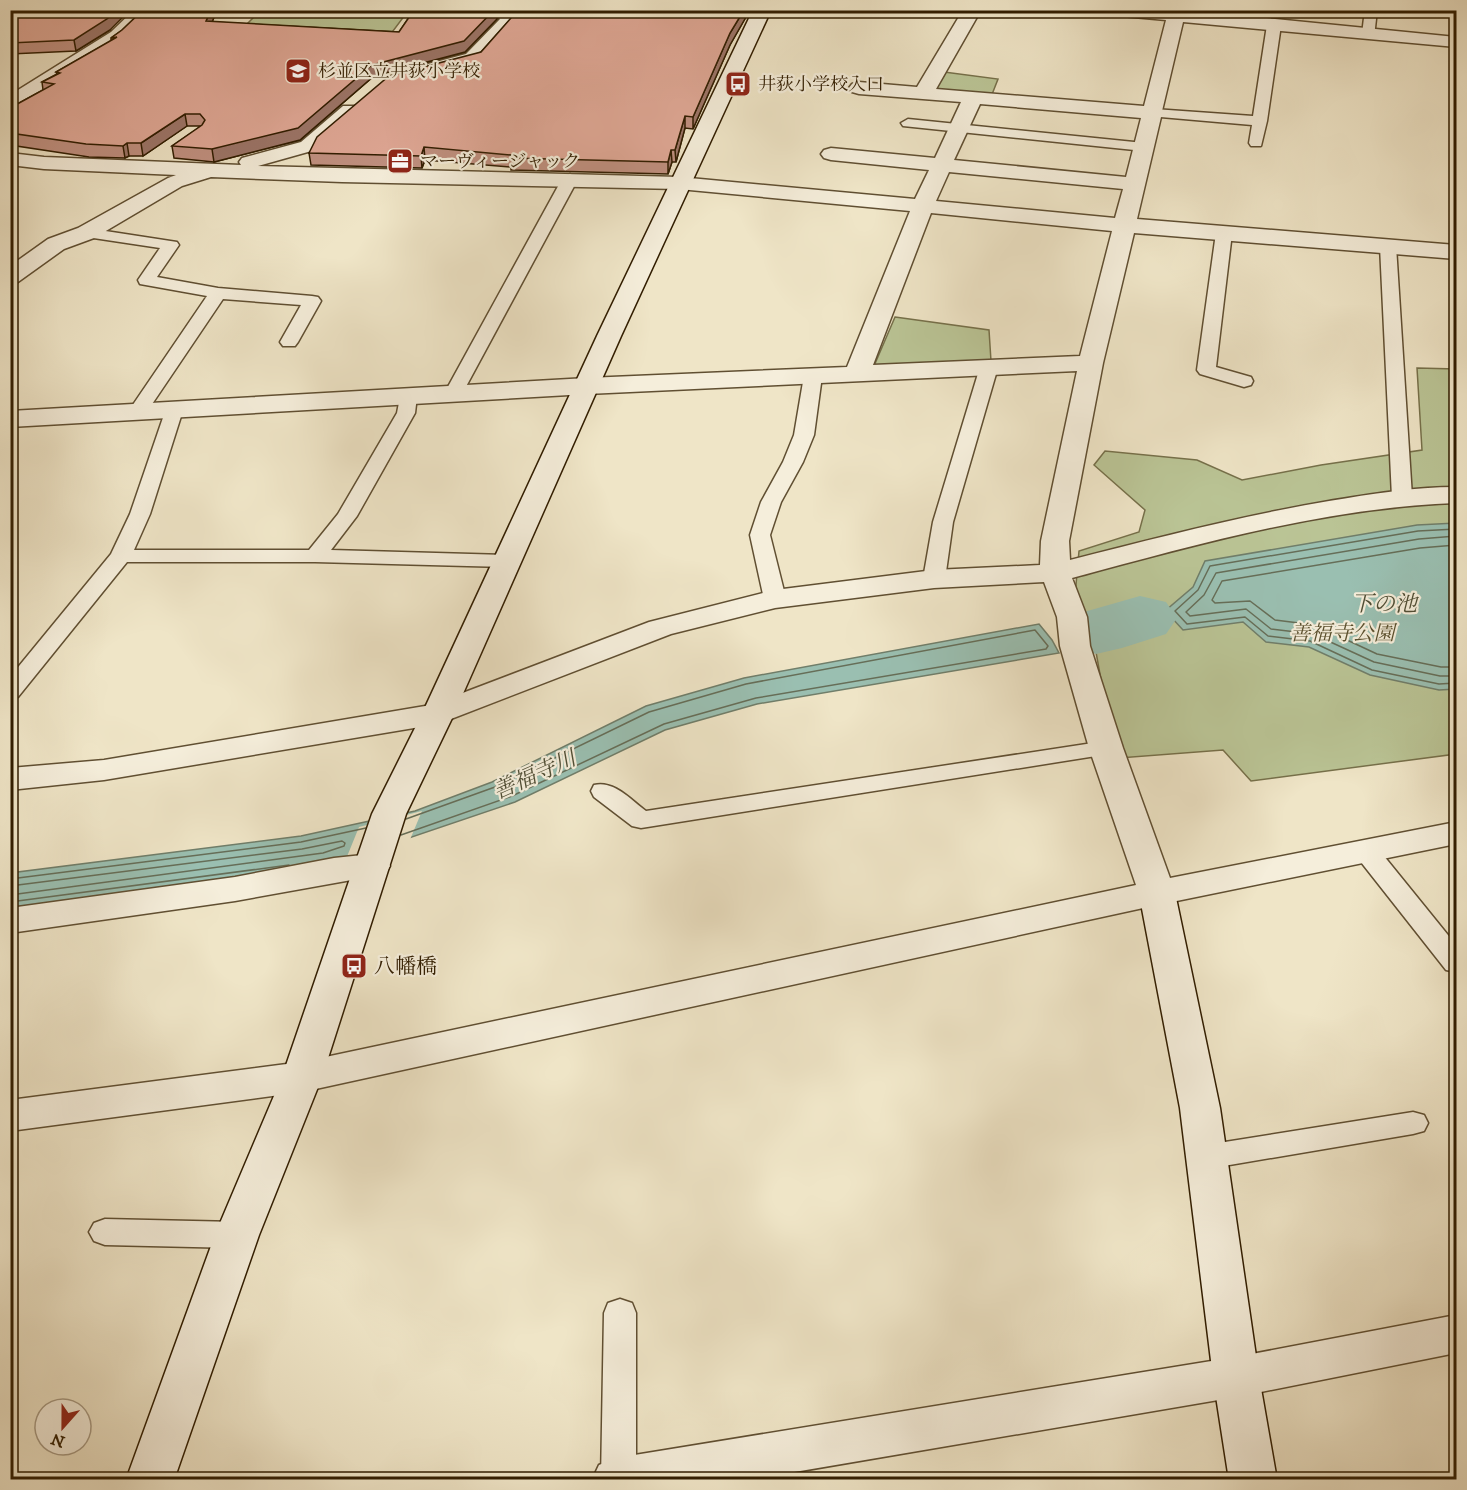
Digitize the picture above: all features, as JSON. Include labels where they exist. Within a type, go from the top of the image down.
[{"type":"street","points":[[10,104],[117,36],[145,10]]},
{"type":"street","points":[[416,73],[473,57],[510,18],[500,10]]},
{"type":"street","points":[[150,1479],[237,1235],[302,1077],[387,821],[680,183],[762,10]]},
{"type":"street","points":[[924,92],[972,10]]},
{"type":"street","points":[[1111,10],[1177,13],[1274,25],[1456,42]]},
{"type":"street","points":[[1177,13],[1154,112],[1123,225],[1091,363],[1055,541],[1055,573],[1072,617],[1075,646],[1106,748],[1157,893],[1200,1108],[1236,1377],[1253,1479]]},
{"type":"street","points":[[859,87],[1154,112]]},
{"type":"street","points":[[10,277],[56,244],[86,233],[175,182],[308,146],[366,97]]},
{"type":"street","points":[[857,374],[923,206],[973,97]]},
{"type":"street","points":[[144,167],[170,150]]},
{"type":"street","points":[[831,154],[1134,184]]},
{"type":"street","points":[[21,160],[342,176],[680,183],[1123,225],[1456,252]]},
{"type":"street","points":[[10,419],[587,386],[1091,363]]},
{"type":"street","points":[[10,779],[104,770],[438,714],[660,628],[775,599],[934,579],[1055,573],[1207,532],[1402,497],[1456,495]]},
{"type":"street","points":[[10,1116],[302,1077],[1157,893],[1456,833]]},
{"type":"street","points":[[10,921],[235,890],[374,862]]},
{"type":"street","points":[[617,1479],[1236,1377],[1456,1334]]},
{"type":"lane","points":[[1369,34],[1371,10]]},
{"type":"lane","points":[[1256,143],[1274,25]]},
{"type":"lane","points":[[1154,112],[1260,121]]},
{"type":"lane","points":[[908,123],[1144,147]]},
{"type":"lane","points":[[453,394],[570,179]]},
{"type":"lane","points":[[86,233],[171,245],[146,280],[218,293],[312,301],[289,342]]},
{"type":"lane","points":[[1224,233],[1206,370],[1244,381]]},
{"type":"lane","points":[[1389,246],[1402,497]]},
{"type":"lane","points":[[137,412],[218,293]]},
{"type":"lane","points":[[934,579],[943,522],[961,453],[989,367]]},
{"type":"lane","points":[[775,599],[760,535],[771,502],[794,462],[804,435],[813,376]]},
{"type":"lane","points":[[315,556],[347,516],[406,413],[408,396]]},
{"type":"lane","points":[[10,692],[121,556],[140,514],[174,410]]},
{"type":"lane","points":[[121,556],[315,556],[506,561]]},
{"type":"lane","points":[[603,791],[640,820],[1106,748]]},
{"type":"lane","points":[[1366,851],[1456,963]]},
{"type":"lane","points":[[1206,1157],[1413,1123]]},
{"type":"lane","points":[[105,1232],[237,1235]]},
{"type":"lane","points":[[617,1479],[620,1313]]},
{"type":"green space","points":[[260,11],[408,11],[387,39],[243,28]]},
{"type":"green space","points":[[944,72],[998,79],[991,97],[934,90]]},
{"type":"green space","points":[[895,317],[989,330],[991,361],[874,366]]},
{"type":"green space","name":"善福寺公園","points":[[1417,368],[1456,369],[1456,754],[1251,781],[1223,750],[1119,758],[1109,724],[1092,630],[1075,596],[1079,551],[1139,532],[1145,510],[1094,465],[1105,451],[1197,460],[1242,480],[1321,465],[1422,450]]},
{"type":"water","name":"下の池","points":[[1456,523],[1456,689],[1439,690],[1370,675],[1309,647],[1266,642],[1243,622],[1183,630],[1172,618],[1144,622],[1135,614],[1166,610],[1193,587],[1205,561],[1417,525]]},
{"type":"water","points":[[1039,624],[1059,653],[757,704],[665,730],[515,802],[326,866],[11,908],[10,873],[301,836],[415,811],[492,782],[646,706],[744,678]]},
{"type":"pier","points":[[422,811],[409,842],[344,864],[359,827]]},
{"type":"building","points":[[10,10],[117,10],[74,40],[10,43]]},
{"type":"building","name":"杉並区立井荻小学校","points":[[143,10],[211,10],[206,21],[399,32],[414,10],[494,10],[464,41],[372,65],[298,128],[212,149],[172,146],[202,125],[205,120],[200,114],[185,114],[141,143],[127,143],[123,146],[86,144],[10,133],[10,108],[54,84],[42,82],[117,37],[111,38]]},
{"type":"building","points":[[518,10],[744,10],[730,33],[693,117],[685,116],[675,150],[671,150],[668,162],[510,158],[511,155],[424,147],[421,156],[309,153],[317,137],[389,76],[481,52]]},
{"type":"waterway","name":"善福寺川","points":[[1096,632],[1140,618]]},
{"type":"place","name":"杉並区立井荻小学校","points":[[298,71]]},
{"type":"place","name":"井荻小学校入口","points":[[738,84]]},
{"type":"place","name":"マーヴィージャック","points":[[400,161]]},
{"type":"place","name":"八幡橋","points":[[354,966]]}]
